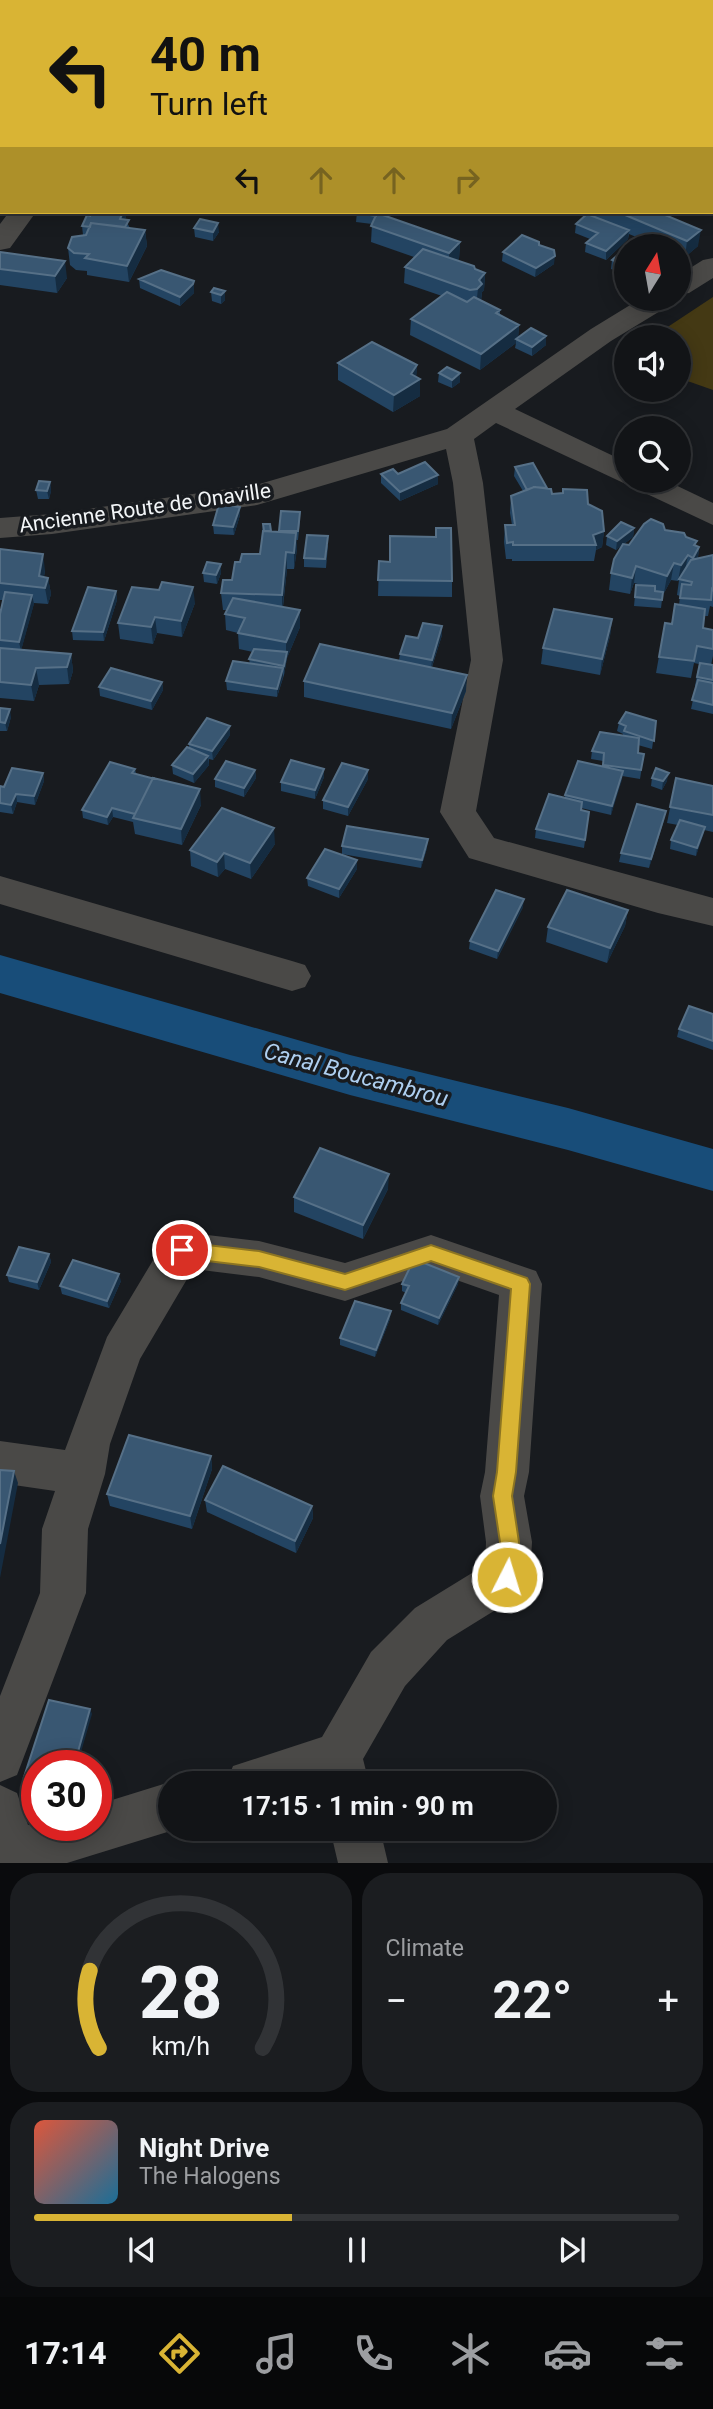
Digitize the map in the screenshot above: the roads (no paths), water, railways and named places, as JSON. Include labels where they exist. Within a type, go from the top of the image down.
[{"type":"street","points":[[0,242],[21,214]]},
{"type":"street","points":[[691,280],[713,266]]},
{"type":"street","name":"Ancienne Route de Onaville","points":[[0,528],[52,524],[257,495],[458,436],[601,335],[639,312]]},
{"type":"street","points":[[494,411],[614,468]]},
{"type":"street","points":[[458,436],[468,483],[487,660],[458,812],[482,848],[713,912]]},
{"type":"street","points":[[666,493],[713,515]]},
{"type":"street","points":[[0,890],[292,976]]},
{"type":"street","points":[[0,1758],[63,1593],[65,1529],[83,1474],[88,1444],[122,1351],[182,1250],[259,1259],[345,1282],[431,1253],[521,1284],[507,1472],[502,1496],[509,1542],[507,1577],[431,1624],[388,1669],[342,1770]]},
{"type":"street","points":[[0,1462],[83,1474]]},
{"type":"street","points":[[8,1843],[158,1810]]},
{"type":"street","points":[[358,1841],[363,1863]]},
{"type":"waterway","name":"Canal Boucambrou","points":[[0,974],[350,1075],[568,1129],[713,1170]]}]
